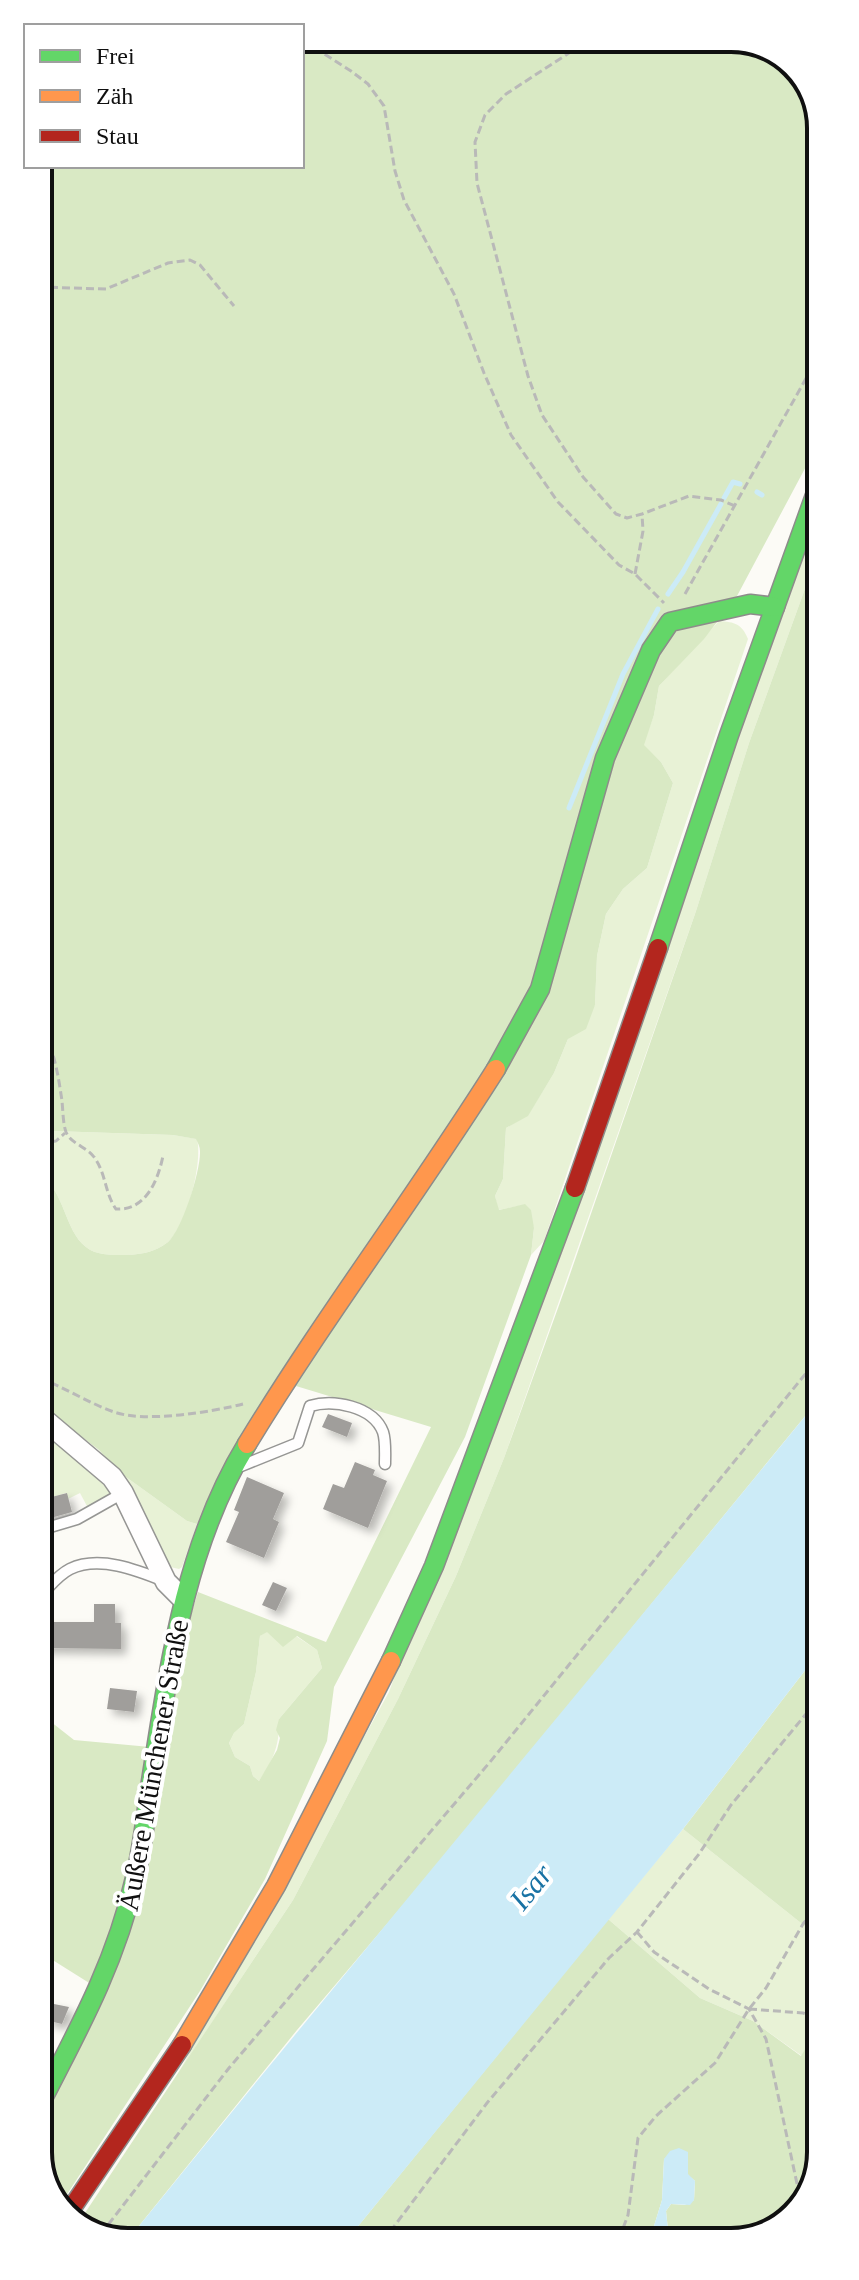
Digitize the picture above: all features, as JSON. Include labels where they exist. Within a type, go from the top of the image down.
[{"type":"main road","points":[[74,2205],[170,2065],[276,1886],[379,1686],[434,1566],[544,1275],[642,1000],[729,735],[807,518]]},
{"type":"main road","points":[[183,1599],[226,1478],[318,1330],[444,1152],[540,989],[605,758],[651,650],[670,622],[750,604],[775,607]]},
{"type":"main road","name":"Äußere Münchener Straße","points":[[52,2081],[96,1996],[120,1937],[136,1875],[183,1599]]},
{"type":"street","name":"Äußere Münchener Straße","points":[[52,1426],[112,1477],[123,1493],[166,1582],[183,1599]]},
{"type":"lane","points":[[232,1469],[298,1443],[310,1406],[325,1402],[347,1406],[373,1417],[384,1433],[385,1464]]},
{"type":"lane","points":[[52,1526],[77,1519],[123,1493]]},
{"type":"lane","points":[[52,1583],[59,1576],[86,1564],[132,1570],[166,1582]]},
{"type":"path","points":[[321,52],[368,84],[384,106],[395,171],[404,200],[454,294],[511,435],[558,502],[619,565],[635,574],[660,599],[670,622]]},
{"type":"path","points":[[570,52],[506,94],[485,115],[475,142],[477,183],[528,376],[542,415],[583,477],[616,514],[627,518],[689,496],[721,500],[735,506]]},
{"type":"path","points":[[52,287],[106,289],[168,263],[190,260],[200,265],[234,306]]},
{"type":"path","points":[[684,596],[807,377]]},
{"type":"path","points":[[635,574],[643,531],[642,514]]},
{"type":"path","points":[[52,1052],[66,1132],[94,1156],[116,1209],[138,1203],[150,1192],[163,1156]]},
{"type":"path","points":[[52,1142],[66,1132]]},
{"type":"path","points":[[108,2225],[229,2068],[490,1762],[807,1372]]},
{"type":"path","points":[[52,1384],[116,1413],[148,1416],[214,1412],[250,1403],[269,1408]]},
{"type":"path","points":[[393,2228],[487,2103],[609,1958],[637,1932],[699,1854],[731,1805],[807,1713]]},
{"type":"path","points":[[623,2228],[628,2215],[638,2138],[656,2116],[715,2063],[766,1988],[807,1919]]},
{"type":"path","points":[[637,1932],[665,1960],[709,1989],[749,2009],[807,2014]]},
{"type":"path","points":[[749,2009],[766,2039],[798,2188]]},
{"type":"green space","points":[[304,52],[736,52],[765,60],[785,74],[794,86],[806,118],[807,465],[737,596],[704,639],[659,686],[644,745],[661,762],[673,783],[647,868],[623,889],[606,914],[597,956],[595,1005],[586,1029],[568,1039],[554,1073],[528,1116],[506,1128],[503,1179],[495,1196],[499,1210],[525,1204],[531,1210],[534,1228],[531,1255],[465,1437],[334,1687],[327,1741],[265,1879],[200,1991],[66,2196],[53,2162],[52,2068],[94,1986],[52,1960],[52,1723],[74,1740],[150,1747],[198,1592],[326,1642],[431,1427],[296,1386],[197,1524],[187,1521],[119,1472],[99,1450],[52,1414],[52,1187],[73,1231],[86,1247],[103,1254],[152,1251],[168,1242],[179,1225],[197,1172],[200,1151],[196,1139],[173,1135],[52,1131],[52,168],[304,168]],"holes":[[[267,1632],[283,1647],[297,1636],[317,1650],[322,1668],[279,1719],[277,1750],[259,1781],[253,1776],[250,1766],[235,1757],[229,1743],[244,1724],[256,1672],[260,1636]]]},
{"type":"green space","points":[[807,539],[807,583],[749,743],[696,911],[504,1458],[456,1576],[398,1699],[293,1900],[179,2072],[389,1692]]},
{"type":"green space","points":[[807,583],[807,1414],[459,1839],[297,2030],[137,2228],[103,2224],[84,2214],[293,1900],[398,1699],[456,1576],[504,1458],[567,1283],[696,911],[749,743]]},
{"type":"green space","points":[[719,621],[737,625],[748,639],[544,1241],[531,1255],[534,1228],[524,1205],[498,1210],[495,1196],[503,1179],[506,1128],[528,1115],[554,1073],[568,1039],[595,1005],[597,956],[606,914],[623,889],[647,868],[673,783],[661,762],[643,745],[654,715],[659,686]]},
{"type":"green space","points":[[52,1131],[173,1135],[197,1139],[198,1163],[187,1208],[175,1234],[163,1246],[152,1251],[128,1255],[94,1252],[73,1231],[52,1187]]},
{"type":"green space","points":[[52,1438],[110,1483],[112,1494],[88,1508],[80,1493],[68,1499],[66,1493],[52,1497]]},
{"type":"green space","points":[[119,1472],[187,1521],[197,1524],[179,1569],[166,1566]]},
{"type":"green space","points":[[267,1631],[296,1636],[317,1650],[322,1668],[279,1719],[275,1752],[259,1781],[253,1776],[250,1766],[235,1757],[229,1743],[244,1724],[256,1672],[260,1636]]},
{"type":"green space","points":[[807,1668],[807,1928],[683,1829]]},
{"type":"green space","points":[[683,1829],[807,1928],[807,2047],[802,2056],[753,2021],[700,1998],[608,1919]]},
{"type":"green space","points":[[608,1919],[700,1998],[753,2021],[801,2056],[807,2046],[806,2167],[791,2198],[781,2209],[760,2222],[732,2228],[668,2228],[666,2211],[671,2204],[685,2205],[694,2200],[695,2181],[688,2175],[688,2152],[664,2159],[662,2200],[653,2228],[357,2228]]},
{"type":"water","name":"Isar","points":[[807,1414],[807,1668],[683,1829],[357,2228],[137,2228]]},
{"type":"water","points":[[679,2148],[688,2152],[688,2174],[695,2181],[694,2200],[690,2205],[671,2204],[666,2211],[668,2228],[653,2228],[662,2200],[664,2159],[670,2151]]},
{"type":"building","points":[[328,1414],[352,1423],[347,1437],[322,1427]]},
{"type":"building","points":[[355,1462],[375,1470],[373,1475],[387,1481],[368,1528],[323,1509],[333,1484],[344,1488]]},
{"type":"building","points":[[247,1477],[284,1493],[273,1519],[279,1522],[264,1558],[226,1542],[239,1512],[234,1510]]},
{"type":"building","points":[[67,1493],[72,1512],[52,1518],[52,1497]]},
{"type":"building","points":[[273,1582],[287,1588],[276,1611],[262,1605]]},
{"type":"building","points":[[94,1604],[115,1604],[115,1623],[121,1623],[121,1649],[52,1648],[52,1622],[94,1622]]},
{"type":"building","points":[[110,1688],[137,1691],[134,1712],[107,1709]]},
{"type":"building","points":[[52,2004],[69,2007],[62,2024],[52,2022]]},
{"type":"waterway","points":[[724,498],[733,482],[740,484]]},
{"type":"waterway","points":[[757,492],[762,495]]},
{"type":"waterway","points":[[668,594],[721,504]]},
{"type":"waterway","points":[[569,808],[623,674],[658,609]]},
{"type":"traffic: fast","points":[[658,948],[729,735],[807,518]]},
{"type":"traffic: fast","points":[[496,1069],[540,989],[605,758],[651,650],[670,622],[750,604],[775,607]]},
{"type":"traffic: fast","points":[[391,1661],[434,1566],[575,1188]]},
{"type":"traffic: fast","points":[[52,2080],[96,1993],[127,1908],[140,1857],[163,1704],[181,1614],[207,1526],[247,1444]]},
{"type":"traffic: slow","points":[[247,1444],[496,1069]]},
{"type":"traffic: slow","points":[[182,2045],[276,1886],[391,1661]]},
{"type":"traffic: jam","points":[[575,1188],[658,948]]},
{"type":"traffic: jam","points":[[74,2205],[182,2045]]}]
